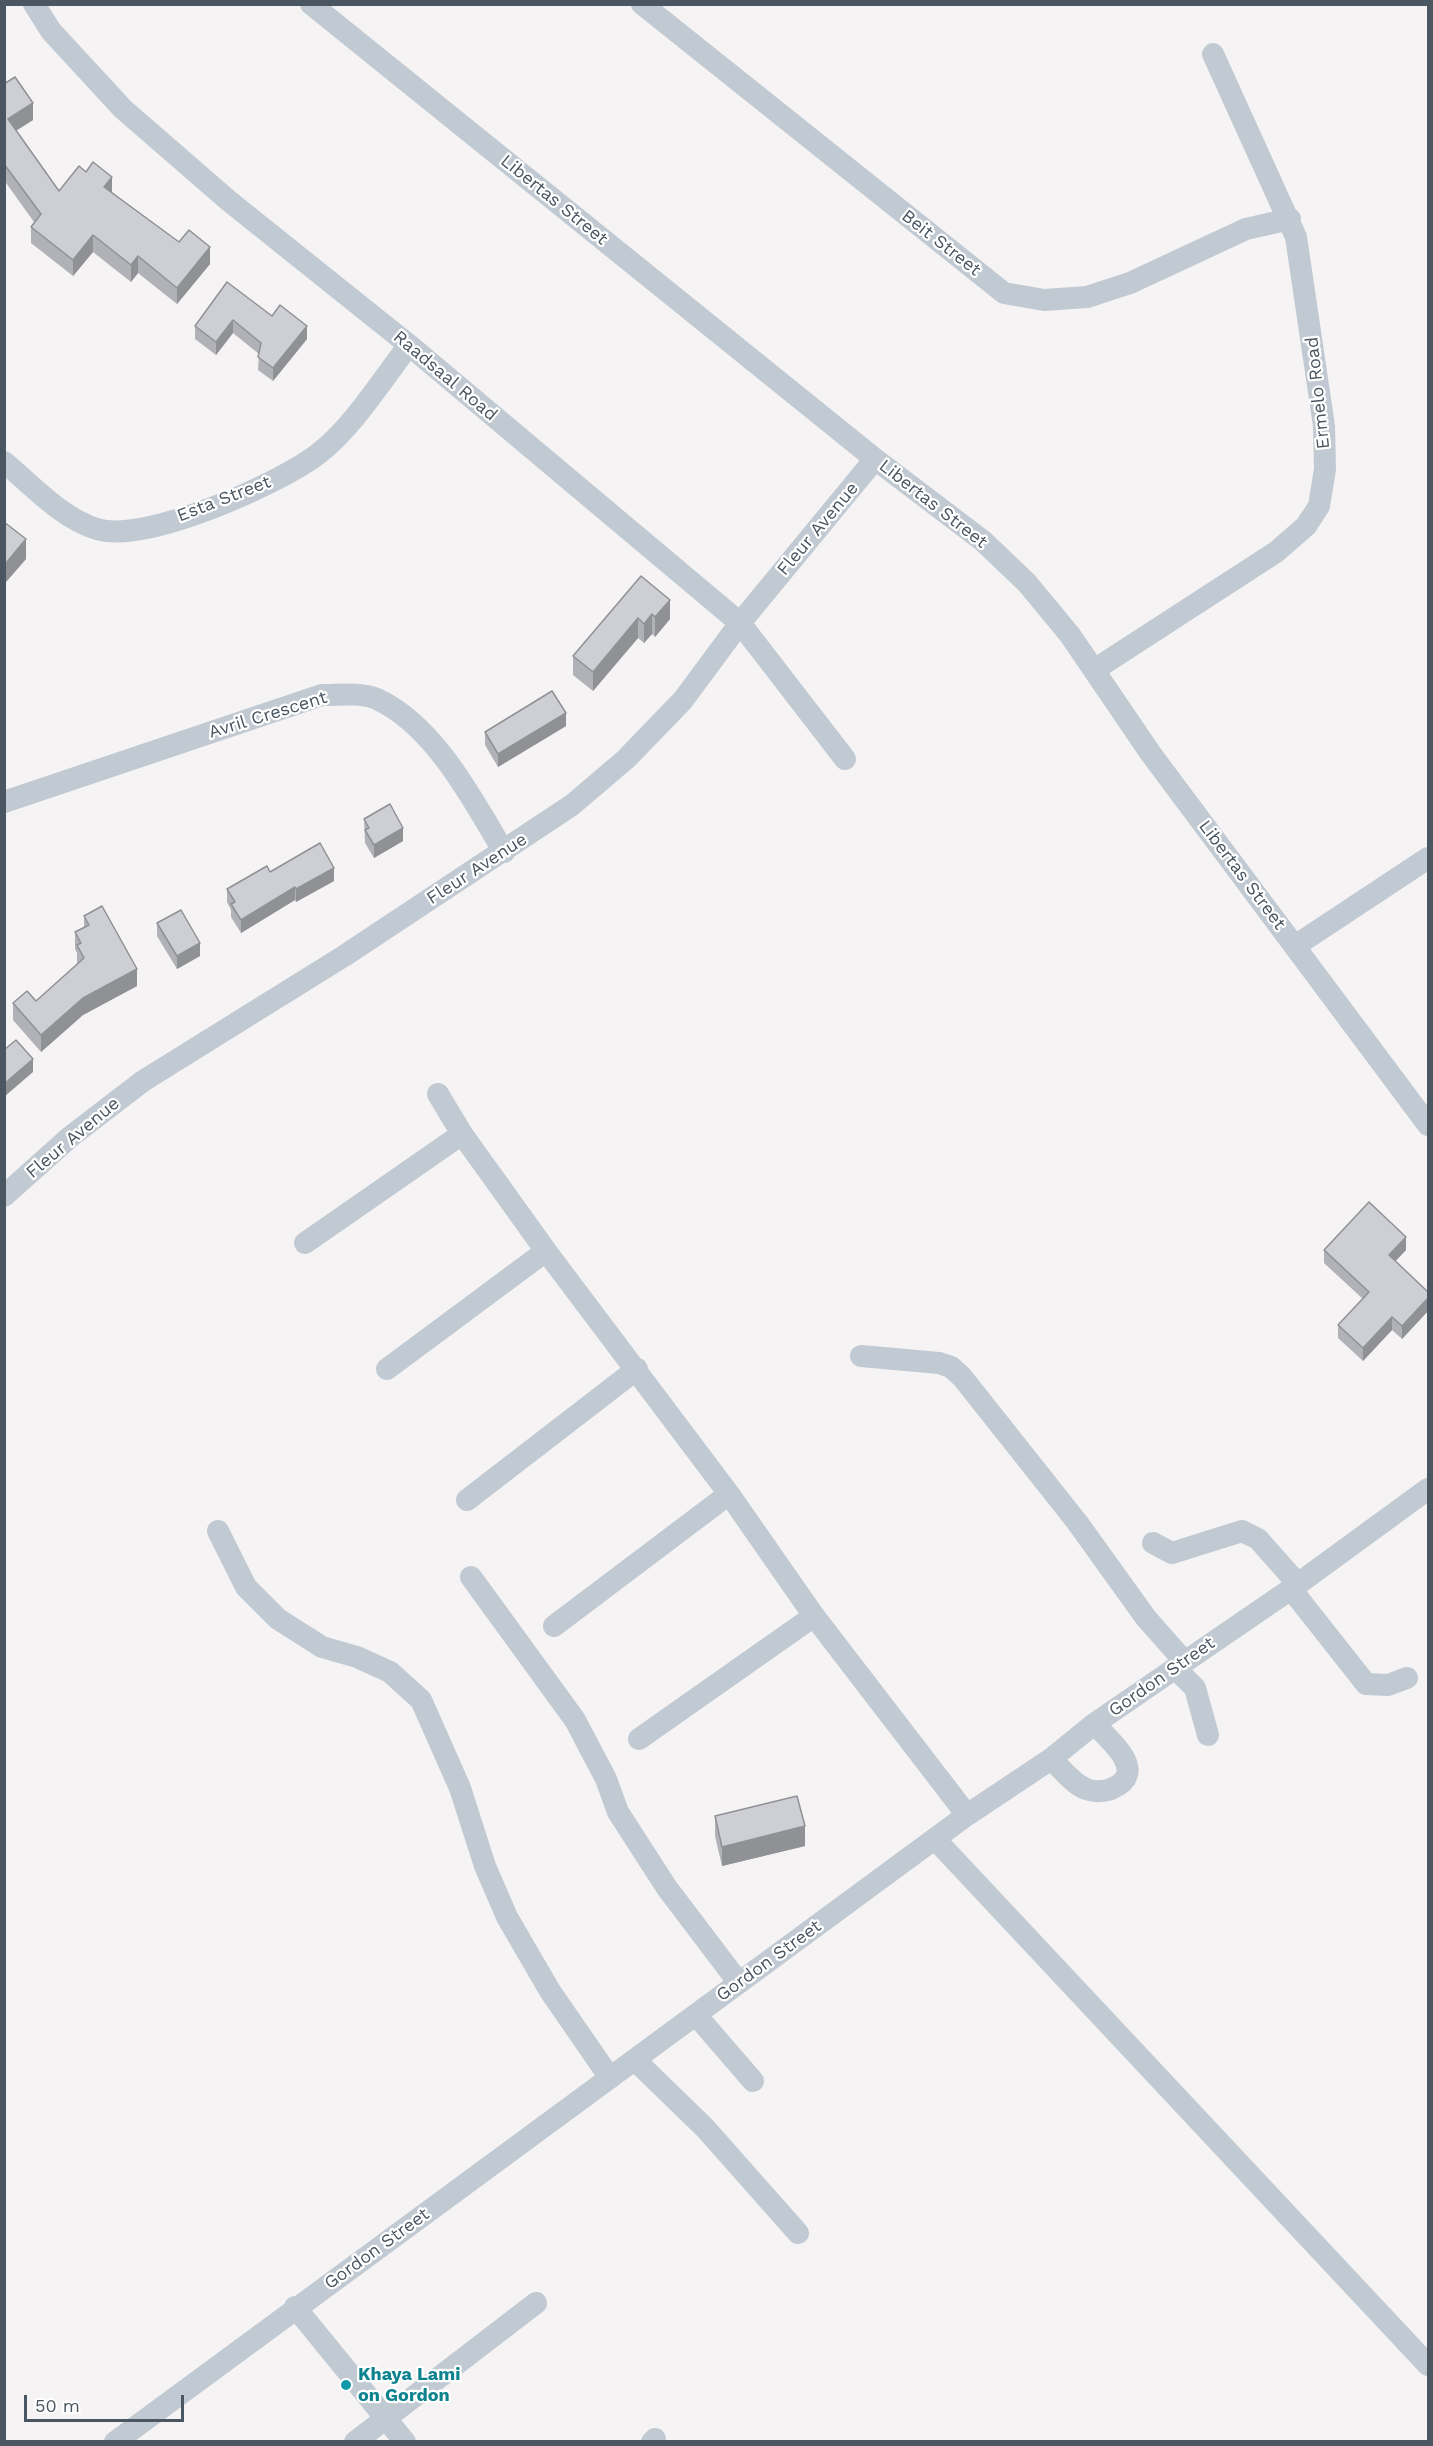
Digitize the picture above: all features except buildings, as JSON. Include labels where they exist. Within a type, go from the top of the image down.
[{"type":"street","name":"Raadsaal Road","points":[[34,4],[51,31],[123,109],[229,201],[409,345],[740,623],[845,759]]},
{"type":"street","name":"Libertas Street","points":[[311,4],[876,459],[983,541],[1027,583],[1070,635],[1151,754],[1428,1125]]},
{"type":"street","name":"Beit Street","points":[[642,4],[1004,292],[1044,300],[1087,297],[1130,283],[1246,229],[1290,219]]},
{"type":"street","name":"Ermelo Road","points":[[1094,670],[1276,552],[1306,526],[1319,506],[1325,469],[1324,426],[1300,255],[1290,219],[1213,54]]},
{"type":"street","name":"Esta Street","points":[[4,462],[68,514],[98,529],[127,531],[157,524],[262,489],[319,453],[355,415],[409,345]]},
{"type":"street","name":"Fleur Avenue","points":[[4,1196],[70,1137],[144,1081],[504,852],[572,805],[626,759],[683,700],[740,623],[876,459]]},
{"type":"street","name":"Avril Crescent","points":[[4,802],[322,695],[360,695],[377,699],[398,713],[437,749],[462,782],[504,852]]},
{"type":"street","points":[[1295,946],[1428,858]]},
{"type":"street","points":[[438,1094],[462,1134],[546,1251],[729,1494],[814,1616],[967,1815]]},
{"type":"street","points":[[305,1243],[462,1134]]},
{"type":"street","points":[[387,1369],[546,1251]]},
{"type":"street","points":[[861,1356],[939,1363],[951,1367],[962,1377],[1070,1512],[1180,1665],[1195,1688],[1208,1735]]},
{"type":"street","points":[[467,1500],[636,1369]]},
{"type":"street","name":"Gordon Street","points":[[114,2442],[967,1815],[1051,1759],[1094,1724],[1295,1586],[1428,1489]]},
{"type":"street","points":[[554,1626],[729,1494]]},
{"type":"street","points":[[1153,1543],[1172,1553],[1242,1531],[1258,1539],[1366,1684],[1388,1685],[1407,1678]]},
{"type":"street","points":[[218,1532],[246,1587],[278,1619],[322,1647],[357,1657],[390,1671],[421,1700],[460,1788],[485,1866],[507,1917],[550,1991],[610,2078]]},
{"type":"street","points":[[471,1577],[575,1720],[606,1779],[618,1812],[667,1888],[739,1983]]},
{"type":"street","points":[[639,1739],[814,1616]]},
{"type":"street","points":[[1051,1759],[1086,1789],[1097,1791],[1113,1789],[1125,1780],[1129,1774],[1120,1750],[1094,1724]]},
{"type":"street","points":[[935,1839],[1428,2365]]},
{"type":"street","points":[[696,2015],[753,2081]]},
{"type":"street","points":[[635,2060],[705,2128],[798,2233]]},
{"type":"street","points":[[355,2442],[536,2302]]},
{"type":"street","points":[[295,2307],[405,2442]]},
{"type":"place","name":"Khaya Lami on Gordon","points":[[346,2385]]}]
